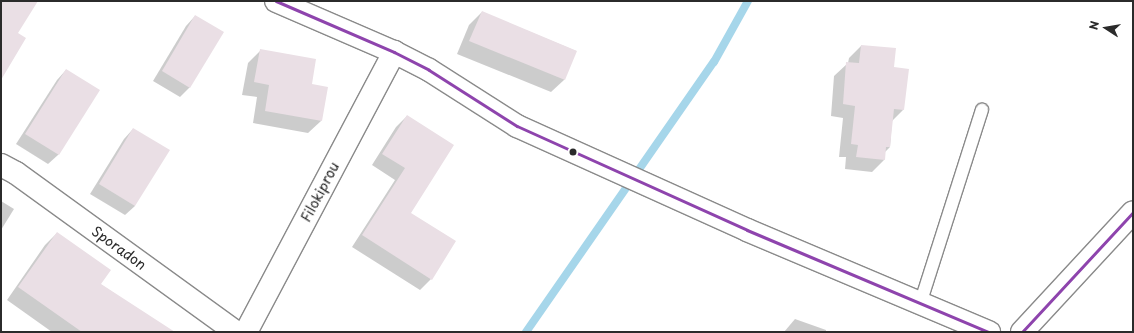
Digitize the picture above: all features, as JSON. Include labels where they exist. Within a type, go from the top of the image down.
[{"type":"street","points":[[276,1],[394,52],[429,70],[517,126],[747,230],[989,332]]},
{"type":"street","name":"Filokiprou","points":[[246,332],[394,52]]},
{"type":"street","name":"Sporadon","points":[[1,165],[16,173],[236,332]]},
{"type":"street","points":[[1022,332],[1133,212]]},
{"type":"lane","points":[[920,304],[982,110]]},
{"type":"building","points":[[1,1],[38,1],[18,33],[26,38],[1,80]]},
{"type":"building","points":[[482,11],[577,51],[565,80],[469,41]]},
{"type":"building","points":[[195,15],[224,32],[190,88],[162,71]]},
{"type":"building","points":[[861,45],[896,48],[894,67],[909,69],[904,110],[894,109],[890,147],[886,147],[885,160],[856,157],[858,145],[851,144],[855,106],[843,104],[846,62],[859,63]]},
{"type":"building","points":[[260,49],[316,59],[312,84],[328,87],[322,121],[265,111],[269,85],[254,82]]},
{"type":"building","points":[[66,69],[100,90],[59,155],[25,134]]},
{"type":"building","points":[[407,115],[454,145],[411,213],[456,241],[432,280],[362,235],[405,168],[382,154]]},
{"type":"building","points":[[133,128],[170,150],[135,206],[99,184]]},
{"type":"building","points":[[57,232],[111,270],[101,284],[175,332],[82,332],[18,287]]},
{"type":"waterway","points":[[526,332],[714,62],[748,1]]},
{"type":"transit line","points":[[276,1],[394,52],[429,70],[517,126],[747,230],[989,332]]},
{"type":"transit line","points":[[1022,332],[1133,212]]}]
